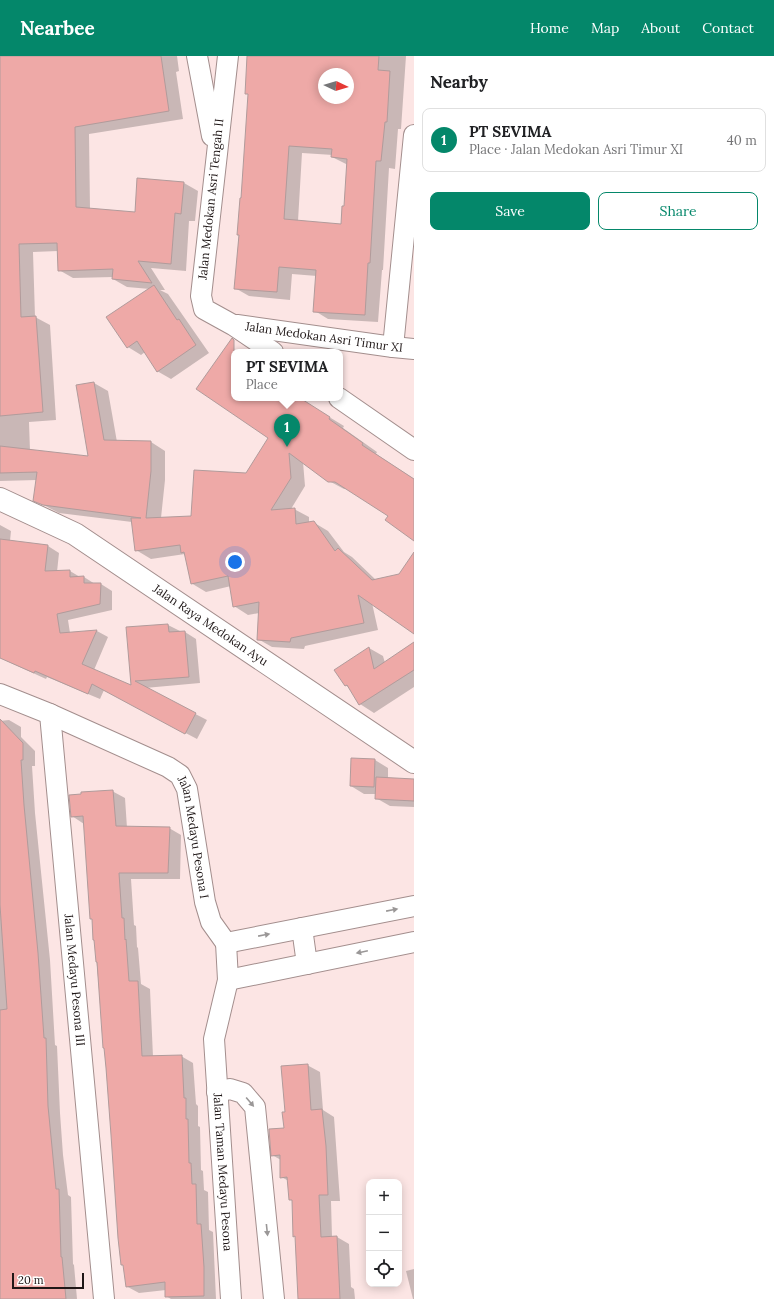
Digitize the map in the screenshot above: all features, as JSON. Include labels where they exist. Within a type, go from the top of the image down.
[{"type":"street","points":[[197,56],[216,155]]},
{"type":"street","name":"Jalan Medokan Asri Tengah II","points":[[228,56],[201,296],[204,309],[234,325]]},
{"type":"street","points":[[393,347],[414,135]]},
{"type":"street","name":"Jalan Medokan Asri Timur XI","points":[[234,325],[414,349]]},
{"type":"street","name":"Jalan Medokan Asri Timur XI","points":[[234,325],[269,349]]},
{"type":"street","points":[[343,401],[414,450]]},
{"type":"street","name":"Jalan Raya Medokan Ayu","points":[[0,499],[75,534],[414,762]]},
{"type":"street","points":[[0,694],[50,714]]},
{"type":"street","name":"Jalan Medayu Pesona I","points":[[50,714],[168,767],[180,775],[187,789],[205,902],[211,922],[226,943]]},
{"type":"street","name":"Jalan Medayu Pesona III","points":[[50,714],[104,1299]]},
{"type":"street","points":[[217,1092],[214,1039],[228,980],[226,943],[414,906]]},
{"type":"street","points":[[302,928],[307,964]]},
{"type":"street","points":[[228,980],[414,942]]},
{"type":"street","name":"Jalan Taman Medayu Pesona","points":[[231,1299],[217,1092],[230,1089],[243,1093],[255,1107],[274,1299]]},
{"type":"building","points":[[0,56],[161,56],[169,111],[75,127],[76,207],[135,212],[137,178],[184,182],[181,214],[175,213],[171,264],[138,261],[152,283],[112,279],[113,269],[58,271],[57,243],[19,244],[21,317],[36,316],[43,412],[0,416]]},
{"type":"building","points":[[247,56],[379,56],[378,70],[390,71],[387,122],[385,122],[381,161],[376,161],[370,263],[368,263],[365,315],[313,312],[316,270],[279,267],[277,292],[234,289],[248,94],[245,94]],"holes":[[[289,146],[332,149],[331,157],[347,159],[344,206],[342,206],[341,224],[284,219]]]},
{"type":"building","points":[[154,285],[177,320],[179,319],[196,345],[157,372],[137,341],[127,348],[106,317]]},
{"type":"building","points":[[232,338],[234,340],[234,349],[231,349],[231,401],[305,401],[330,417],[329,419],[363,443],[362,445],[414,479],[414,541],[385,520],[388,516],[335,482],[328,482],[289,453],[291,478],[271,510],[295,508],[296,524],[314,521],[335,551],[338,548],[372,580],[399,574],[414,552],[414,634],[358,595],[364,623],[291,638],[290,642],[257,640],[259,602],[233,607],[228,576],[191,584],[184,552],[181,553],[180,545],[135,551],[131,518],[141,518],[43,505],[33,501],[37,472],[0,473],[0,446],[88,456],[76,385],[94,382],[104,440],[151,441],[151,471],[146,518],[191,516],[194,470],[246,473],[268,438],[196,389]]},
{"type":"building","points":[[0,539],[48,545],[45,571],[70,570],[70,577],[84,576],[84,583],[101,583],[100,604],[57,614],[60,633],[97,630],[82,664],[131,685],[126,627],[168,624],[169,632],[185,631],[189,677],[135,681],[196,713],[185,734],[92,684],[88,694],[35,671],[34,673],[0,658]]},
{"type":"building","points":[[414,642],[414,670],[359,705],[347,685],[345,686],[334,670],[369,647],[374,669]]},
{"type":"building","points":[[0,719],[23,743],[23,760],[21,760],[24,805],[38,953],[44,1038],[46,1038],[48,1106],[56,1189],[59,1189],[61,1257],[66,1299],[0,1299],[0,1010],[7,1009],[0,905]]},
{"type":"building","points":[[351,758],[375,759],[374,787],[350,786]]},
{"type":"building","points":[[376,777],[414,779],[414,801],[375,799]]},
{"type":"building","points":[[113,790],[116,826],[170,827],[168,873],[119,873],[122,918],[124,918],[129,981],[138,981],[142,1056],[182,1055],[184,1098],[186,1098],[186,1119],[188,1119],[189,1163],[191,1163],[192,1184],[196,1184],[197,1224],[201,1224],[204,1267],[204,1296],[165,1297],[165,1282],[126,1287],[123,1265],[121,1265],[97,962],[93,940],[92,919],[90,919],[83,816],[71,817],[69,795],[81,794],[81,792]]},
{"type":"building","points":[[308,1064],[311,1110],[322,1109],[326,1146],[328,1195],[319,1195],[321,1237],[337,1236],[340,1299],[298,1299],[295,1236],[293,1237],[292,1200],[289,1200],[287,1177],[280,1178],[280,1155],[271,1156],[269,1129],[284,1128],[282,1112],[285,1112],[281,1066]]},
{"type":"place","name":"PT SEVIMA","points":[[287,447]]}]
